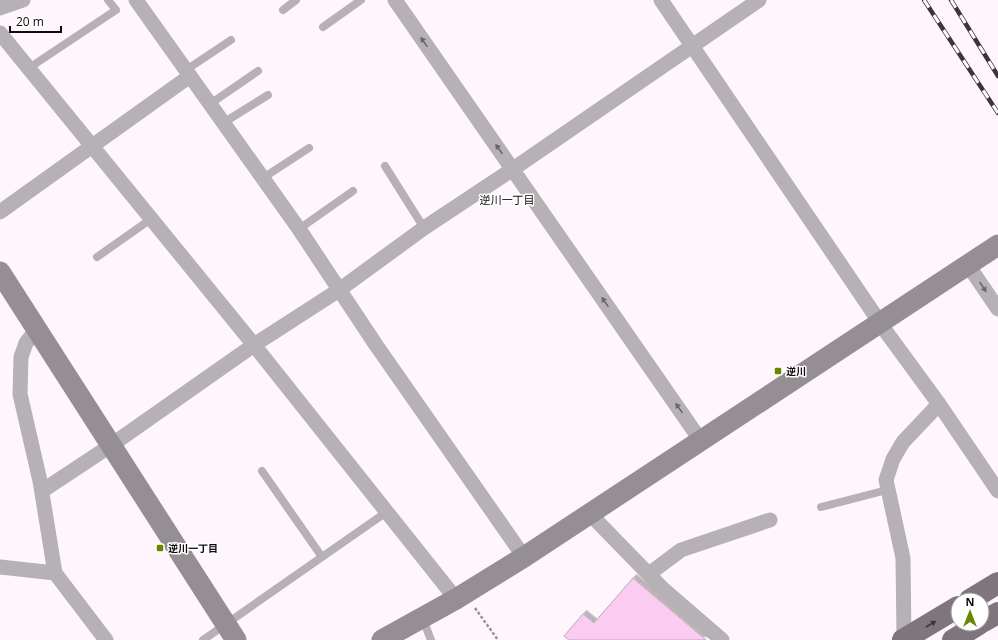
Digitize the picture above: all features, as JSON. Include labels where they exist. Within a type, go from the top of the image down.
[{"type":"main road","points":[[983,592],[998,583]]},
{"type":"main road","points":[[904,640],[950,612]]},
{"type":"main road","points":[[953,640],[966,632]]},
{"type":"street","points":[[0,8],[23,0]]},
{"type":"street","points":[[136,0],[299,229],[339,290],[524,558]]},
{"type":"street","points":[[395,0],[701,440]]},
{"type":"street","points":[[661,0],[880,323],[939,404],[998,492]]},
{"type":"street","points":[[42,492],[254,345],[339,290],[424,228],[513,169],[759,0]]},
{"type":"street","points":[[0,33],[388,511],[460,596]]},
{"type":"street","points":[[0,212],[188,73]]},
{"type":"street","points":[[382,640],[524,558],[591,515],[701,440],[998,246]]},
{"type":"street","points":[[968,265],[998,309]]},
{"type":"street","points":[[0,272],[110,446],[231,632]]},
{"type":"street","points":[[37,329],[26,342],[20,357],[20,394],[42,492],[55,573],[106,640]]},
{"type":"street","points":[[904,640],[903,558],[886,480],[893,459],[903,442],[939,404]]},
{"type":"street","points":[[591,515],[649,574],[722,640]]},
{"type":"street","points":[[649,574],[681,550],[770,520]]},
{"type":"street","points":[[0,567],[55,573]]},
{"type":"lane","points":[[29,68],[116,10],[108,0]]},
{"type":"lane","points":[[283,10],[296,0]]},
{"type":"lane","points":[[323,27],[361,0]]},
{"type":"lane","points":[[188,73],[231,40]]},
{"type":"lane","points":[[210,104],[258,71]]},
{"type":"lane","points":[[223,123],[268,95]]},
{"type":"lane","points":[[263,178],[309,148]]},
{"type":"lane","points":[[385,166],[424,228]]},
{"type":"lane","points":[[299,229],[353,191]]},
{"type":"lane","points":[[97,257],[151,218]]},
{"type":"lane","points":[[262,471],[322,558]]},
{"type":"lane","points":[[821,507],[887,490]]},
{"type":"lane","points":[[203,640],[231,632],[322,558],[388,511]]},
{"type":"lane","points":[[422,617],[431,640]]},
{"type":"path","points":[[460,596],[498,640]]},
{"type":"building","points":[[633,578],[706,640],[569,640],[564,636],[583,614],[594,623]]},
{"type":"railway","points":[[924,0],[998,113]]},
{"type":"railway","points":[[951,0],[998,76]]},
{"type":"place","name":"逆川","points":[[778,371]]},
{"type":"place","name":"逆川一丁目","points":[[160,548]]},
{"type":"district","name":"逆川一丁目","points":[[507,200]]}]
